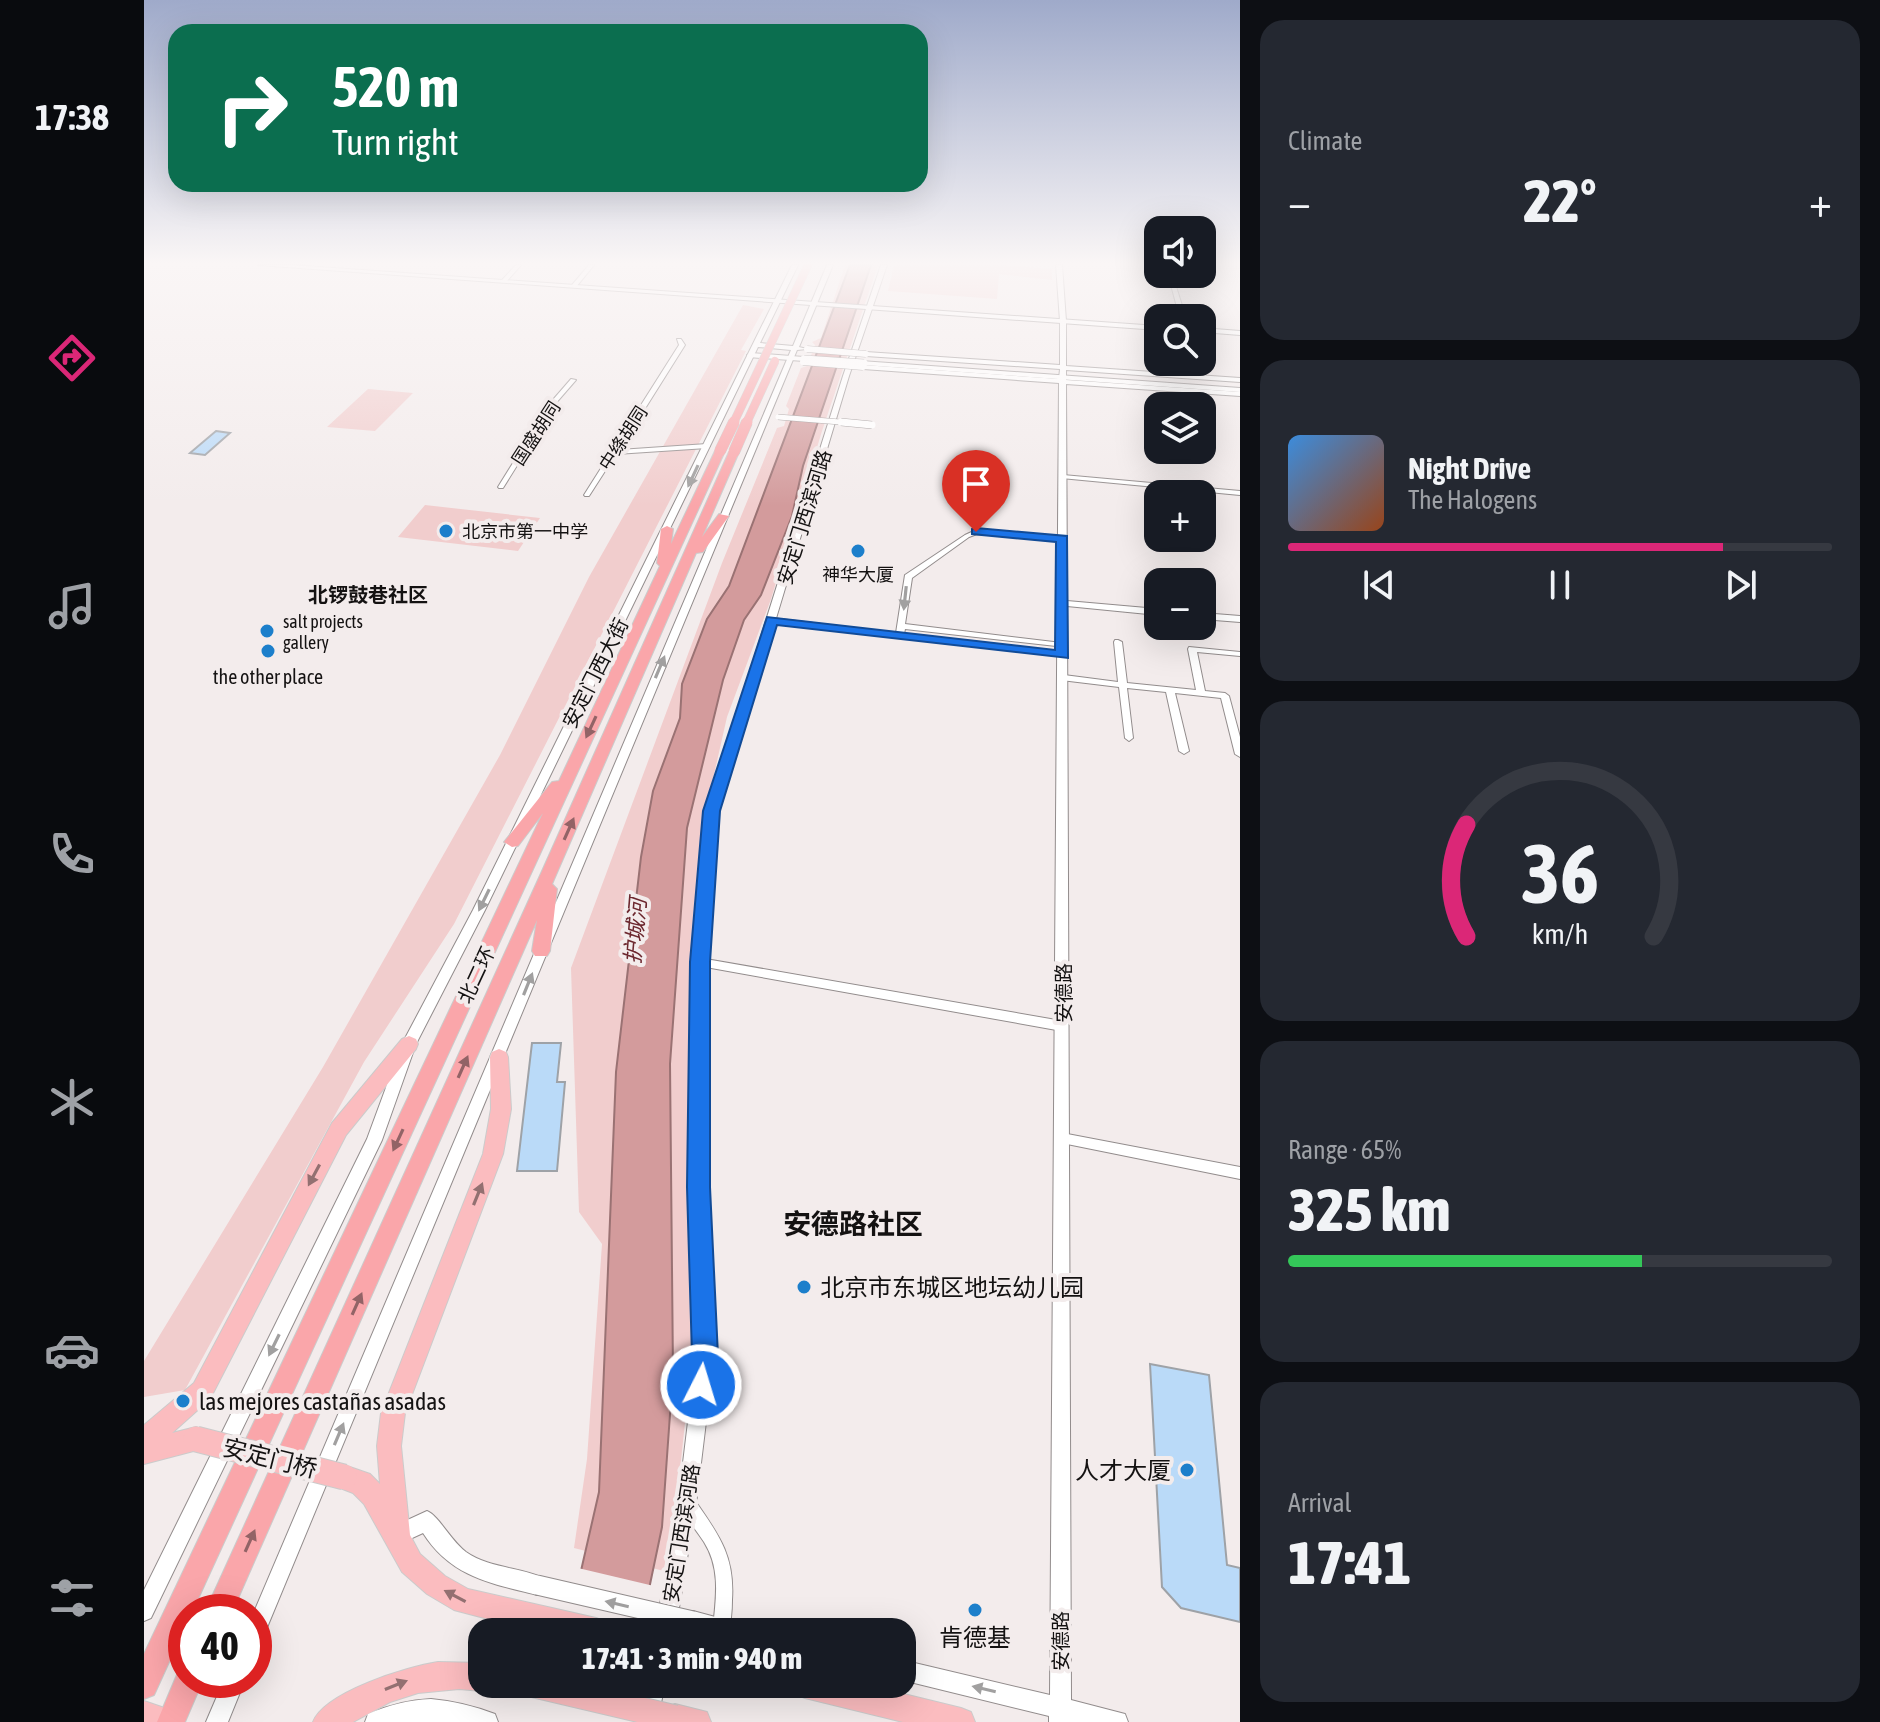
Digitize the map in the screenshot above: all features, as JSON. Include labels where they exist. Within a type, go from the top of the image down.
[{"type":"highway","name":"北二环","points":[[226,1594],[551,869],[720,451],[770,345]]},
{"type":"highway","name":"北二环","points":[[144,1685],[575,762],[669,581],[780,345]]},
{"type":"highway","points":[[669,581],[723,516]]},
{"type":"highway","points":[[667,529],[669,581]]},
{"type":"highway","points":[[512,842],[575,762]]},
{"type":"highway","points":[[541,951],[551,869]]},
{"type":"highway","points":[[168,1722],[180,1698]]},
{"type":"main road","points":[[752,352],[1240,387]]},
{"type":"main road","points":[[144,1441],[202,1391],[339,1129],[409,1044]]},
{"type":"main road","points":[[499,1057],[501,1109],[490,1163],[393,1413],[389,1446],[397,1535],[411,1563],[436,1585],[463,1601],[542,1618]]},
{"type":"main road","name":"安定门桥","points":[[144,1452],[196,1439],[344,1477],[361,1483],[373,1495],[397,1535]]},
{"type":"main road","points":[[327,1722],[364,1698],[407,1680],[445,1673],[468,1675]]},
{"type":"main road","points":[[585,1698],[673,1721]]},
{"type":"main road","points":[[862,1698],[961,1722]]},
{"type":"main road","points":[[144,1715],[168,1722]]},
{"type":"street","name":"中绦胡同","points":[[587,495],[682,345]]},
{"type":"street","name":"安定门西大街","points":[[144,1611],[374,1140],[409,1044],[512,842],[755,345]]},
{"type":"street","points":[[271,1594],[499,1057],[723,516],[798,345]]},
{"type":"street","name":"安定门西滨河路","points":[[667,1618],[687,1504],[705,1356],[698,1187],[700,962],[712,811],[855,345]]},
{"type":"street","name":"安德路","points":[[1060,1714],[1063,345]]},
{"type":"street","points":[[752,352],[794,356]]},
{"type":"street","name":"国盛胡同","points":[[501,487],[554,402],[573,380]]},
{"type":"street","points":[[767,416],[872,425]]},
{"type":"street","points":[[613,452],[707,446]]},
{"type":"street","points":[[1063,477],[1240,493]]},
{"type":"street","points":[[901,630],[908,577],[967,536],[976,532],[1062,539]]},
{"type":"street","points":[[1063,603],[1144,611]]},
{"type":"street","points":[[1216,617],[1240,619]]},
{"type":"street","points":[[772,620],[901,630],[1062,650]]},
{"type":"street","points":[[1118,642],[1129,738]]},
{"type":"street","points":[[1201,693],[1192,649],[1240,654]]},
{"type":"street","points":[[1064,678],[1225,696],[1240,754]]},
{"type":"street","points":[[1170,690],[1184,751]]},
{"type":"street","points":[[700,962],[1062,1026]]},
{"type":"street","points":[[1062,1138],[1240,1173]]},
{"type":"street","points":[[687,1504],[720,1551],[727,1581],[729,1618]]},
{"type":"street","points":[[397,1535],[427,1521],[437,1540],[470,1568],[680,1618]]},
{"type":"street","points":[[916,1674],[1060,1714],[1117,1722]]},
{"type":"street","points":[[217,1722],[227,1698]]},
{"type":"street","points":[[662,1698],[673,1721]]},
{"type":"street","points":[[376,1722],[405,1711],[427,1708],[487,1722]]},
{"type":"shaded area","points":[[720,345],[744,345],[741,350],[746,351],[454,924],[364,1062],[185,1390],[144,1397],[144,1361],[323,1067],[500,755],[589,577]]},
{"type":"shaded area","points":[[815,345],[851,345],[771,599],[727,717],[701,832],[690,967],[692,1358],[664,1571],[574,1548],[587,1459],[602,1244],[579,1212],[571,968],[722,563],[777,428],[784,426],[789,409],[786,406],[801,368],[807,366]]},
{"type":"shaded area","points":[[368,389],[413,393],[375,431],[327,427]]},
{"type":"shaded area","points":[[425,505],[540,518],[518,551],[398,537]]},
{"type":"water","name":"护城河","points":[[820,345],[844,345],[803,466],[792,516],[761,595],[744,620],[723,680],[687,828],[670,1064],[673,1372],[662,1527],[643,1618],[570,1618],[599,1492],[616,1072],[641,857],[653,791],[680,718],[682,684],[707,619],[729,586]]},
{"type":"pier","points":[[578,1568],[654,1586],[647,1618],[566,1618]]},
{"type":"pier","points":[[548,1698],[630,1698],[625,1722],[543,1722]]},
{"type":"building","points":[[216,431],[230,433],[205,455],[190,453]]},
{"type":"building","points":[[532,1043],[561,1043],[557,1082],[565,1082],[557,1171],[517,1171]]},
{"type":"building","name":"人才大厦","points":[[1150,1364],[1209,1375],[1227,1565],[1240,1568],[1240,1622],[1181,1608],[1162,1587]]},
{"type":"place","name":"北京市第一中学","points":[[446,531]]},
{"type":"place","name":"神华大厦","points":[[858,551]]},
{"type":"place","name":"salt projects gallery","points":[[267,631]]},
{"type":"place","name":"the other place","points":[[268,651]]},
{"type":"place","name":"北京市东城区地坛幼儿园","points":[[804,1287]]},
{"type":"place","name":"las mejores castañas asadas","points":[[183,1401]]},
{"type":"place","name":"人才大厦","points":[[1187,1470]]},
{"type":"place","name":"肯德基","points":[[975,1610]]},
{"type":"district","name":"北锣鼓巷社区","points":[[368,594]]},
{"type":"district","name":"安德路社区","points":[[853,1224]]},
{"type":"route","points":[[701,1385],[705,1356],[698,1187],[700,962],[712,811],[733,739],[772,620],[1063,655],[1062,539],[976,532]]}]
